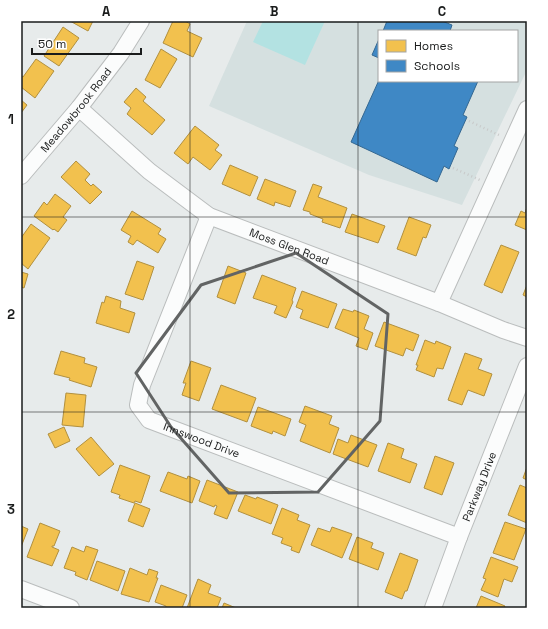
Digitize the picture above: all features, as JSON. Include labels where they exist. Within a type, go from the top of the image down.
[{"type":"street","name":"Meadowbrook Road","points":[[21,176],[79,108],[121,53],[141,21]]},
{"type":"street","name":"Moss Glen Road","points":[[79,108],[149,171],[209,216],[527,338]]},
{"type":"street","points":[[439,303],[527,109]]},
{"type":"street","name":"Innswood Drive","points":[[209,216],[142,385],[138,405],[145,415],[149,420],[459,537]]},
{"type":"street","name":"Parkway Drive","points":[[433,608],[459,537],[527,366]]},
{"type":"street","points":[[21,589],[71,608]]},
{"type":"path","points":[[469,121],[513,141]]},
{"type":"path","points":[[453,168],[492,186]]},
{"type":"highlighted area","points":[[296,253],[388,314],[380,421],[318,492],[229,493],[171,427],[136,373],[201,285]]},
{"type":"shaded area","points":[[247,21],[527,21],[527,70],[462,205],[369,175],[209,106]]},
{"type":"shaded area","points":[[263,21],[325,21],[305,65],[253,42]]},
{"type":"building: Homes","points":[[70,21],[93,21],[88,31]]},
{"type":"building: Homes","points":[[173,21],[185,21],[190,24],[187,31],[202,38],[193,57],[163,43]]},
{"type":"building: Homes","points":[[63,27],[79,38],[59,66],[44,56]]},
{"type":"building: Homes","points":[[161,49],[177,59],[160,88],[145,80]]},
{"type":"building: Homes","points":[[36,59],[54,71],[35,98],[21,87],[21,76],[23,77]]},
{"type":"building: Homes","points":[[136,88],[146,97],[143,101],[165,120],[152,135],[127,114],[131,108],[124,102]]},
{"type":"building: Homes","points":[[21,100],[27,105],[21,113]]},
{"type":"building: Homes","points":[[195,126],[219,145],[215,150],[222,155],[210,170],[193,157],[188,164],[174,153]]},
{"type":"building: Homes","points":[[76,161],[90,174],[85,180],[91,186],[93,184],[102,192],[90,204],[61,177]]},
{"type":"building: Homes","points":[[230,165],[258,177],[250,196],[222,184]]},
{"type":"building: Homes","points":[[265,179],[296,191],[290,207],[275,202],[274,206],[257,199]]},
{"type":"building: Homes","points":[[313,184],[322,187],[318,197],[347,208],[340,228],[322,222],[323,219],[303,210]]},
{"type":"building: Homes","points":[[55,194],[71,206],[63,217],[67,220],[58,232],[34,216],[44,202],[47,205]]},
{"type":"building: Homes","points":[[527,207],[527,230],[515,225],[521,211],[525,213]]},
{"type":"building: Homes","points":[[132,211],[161,229],[158,234],[166,239],[158,253],[137,240],[133,245],[128,242],[131,236],[121,230]]},
{"type":"building: Homes","points":[[352,214],[385,226],[378,243],[345,232]]},
{"type":"building: Homes","points":[[409,217],[431,225],[426,238],[423,237],[416,256],[397,249]]},
{"type":"building: Homes","points":[[31,224],[50,238],[28,269],[21,263],[21,238]]},
{"type":"building: Homes","points":[[501,245],[519,252],[502,293],[484,285]]},
{"type":"building: Homes","points":[[137,261],[154,267],[143,300],[125,294]]},
{"type":"building: Homes","points":[[228,266],[246,273],[235,304],[217,297]]},
{"type":"building: Homes","points":[[21,272],[28,274],[24,288],[21,287]]},
{"type":"building: Homes","points":[[262,275],[296,288],[292,300],[293,302],[286,318],[274,313],[277,306],[253,298]]},
{"type":"building: Homes","points":[[527,285],[527,297],[523,295]]},
{"type":"building: Homes","points":[[302,291],[337,304],[328,328],[300,318],[303,310],[296,307]]},
{"type":"building: Homes","points":[[106,296],[121,301],[120,308],[135,313],[129,333],[96,323],[102,302],[104,303]]},
{"type":"building: Homes","points":[[343,309],[353,312],[354,310],[369,316],[364,329],[373,333],[367,350],[356,346],[359,338],[335,328]]},
{"type":"building: Homes","points":[[384,322],[419,335],[413,351],[406,348],[403,356],[375,346]]},
{"type":"building: Homes","points":[[425,340],[435,344],[436,341],[451,347],[443,369],[437,368],[434,377],[416,370],[418,365],[416,365]]},
{"type":"building: Homes","points":[[61,351],[85,358],[84,363],[97,367],[91,387],[69,380],[70,378],[54,374]]},
{"type":"building: Homes","points":[[465,353],[482,359],[478,369],[492,374],[484,396],[468,390],[462,405],[448,400]]},
{"type":"building: Homes","points":[[191,361],[211,368],[199,401],[182,395],[186,383],[183,383]]},
{"type":"building: Homes","points":[[221,385],[256,398],[247,422],[212,409]]},
{"type":"building: Homes","points":[[66,393],[86,395],[83,427],[62,425]]},
{"type":"building: Homes","points":[[305,406],[332,416],[329,424],[339,428],[330,453],[300,441],[306,425],[299,422]]},
{"type":"building: Homes","points":[[258,407],[291,419],[285,436],[273,431],[272,434],[251,426]]},
{"type":"building: Homes","points":[[64,427],[70,441],[55,448],[48,434]]},
{"type":"building: Homes","points":[[351,435],[377,445],[368,467],[333,454],[338,439],[348,443]]},
{"type":"building: Homes","points":[[91,437],[114,464],[99,476],[76,449]]},
{"type":"building: Homes","points":[[388,443],[404,449],[401,458],[417,464],[410,483],[378,471]]},
{"type":"building: Homes","points":[[435,456],[454,463],[442,495],[424,488]]},
{"type":"building: Homes","points":[[120,465],[150,476],[141,503],[135,501],[134,503],[119,498],[120,495],[111,492]]},
{"type":"building: Homes","points":[[527,467],[527,480],[523,478]]},
{"type":"building: Homes","points":[[168,472],[187,479],[188,476],[200,481],[192,503],[160,491]]},
{"type":"building: Homes","points":[[207,480],[238,492],[227,519],[214,514],[217,506],[215,505],[214,507],[199,501]]},
{"type":"building: Homes","points":[[520,485],[527,488],[527,523],[508,515]]},
{"type":"building: Homes","points":[[245,495],[256,499],[257,497],[278,505],[271,524],[238,511]]},
{"type":"building: Homes","points":[[135,503],[150,509],[143,527],[128,521]]},
{"type":"building: Homes","points":[[282,508],[299,515],[297,520],[310,525],[299,553],[291,550],[292,547],[281,543],[283,538],[272,534]]},
{"type":"building: Homes","points":[[505,522],[526,529],[514,560],[493,553]]},
{"type":"building: Homes","points":[[40,523],[60,531],[54,546],[52,546],[59,550],[52,566],[27,557]]},
{"type":"building: Homes","points":[[21,526],[28,529],[21,547]]},
{"type":"building: Homes","points":[[332,527],[352,534],[342,558],[311,545],[318,528],[330,532]]},
{"type":"building: Homes","points":[[357,537],[373,543],[371,548],[384,553],[378,570],[349,559]]},
{"type":"building: Homes","points":[[86,546],[98,550],[87,580],[75,575],[76,572],[64,568],[72,547],[84,552]]},
{"type":"building: Homes","points":[[400,553],[418,560],[407,591],[405,591],[402,599],[385,592]]},
{"type":"building: Homes","points":[[491,557],[518,567],[512,582],[504,579],[498,597],[481,590],[486,579],[483,578]]},
{"type":"building: Homes","points":[[97,561],[125,571],[118,591],[90,580]]},
{"type":"building: Homes","points":[[130,568],[147,575],[149,569],[158,572],[156,578],[158,578],[149,602],[121,594]]},
{"type":"building: Homes","points":[[198,579],[211,585],[208,593],[221,598],[217,608],[187,608]]},
{"type":"building: Homes","points":[[161,585],[187,595],[182,608],[166,608],[166,606],[155,602]]},
{"type":"building: Homes","points":[[481,596],[505,606],[504,608],[476,608]]},
{"type":"building: Homes","points":[[224,603],[236,608],[222,608]]},
{"type":"building: Schools","points":[[387,21],[442,21],[452,25],[450,30],[383,30]]},
{"type":"building: Schools","points":[[378,41],[378,58],[372,55]]},
{"type":"building: Schools","points":[[378,82],[478,82],[463,115],[467,117],[454,146],[458,148],[449,169],[444,166],[437,182],[351,142]]}]
